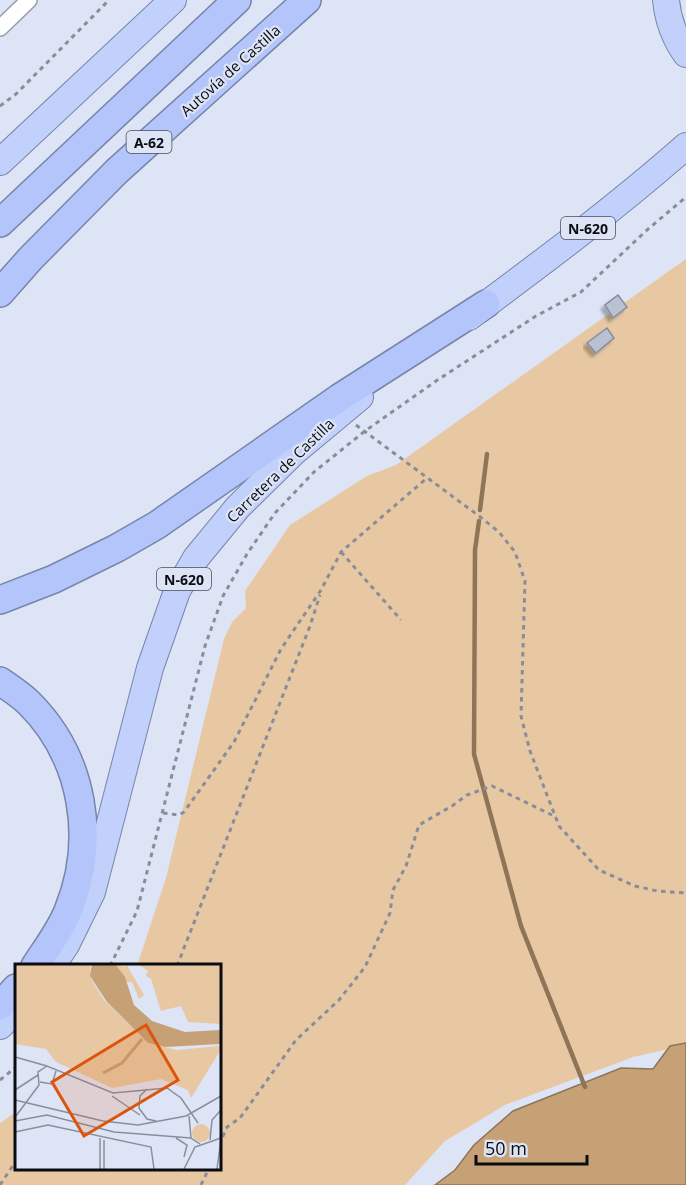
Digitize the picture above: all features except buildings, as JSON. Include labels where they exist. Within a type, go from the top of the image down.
[{"type":"highway","points":[[0,162],[173,0]]},
{"type":"highway","name":"A-62","points":[[0,222],[237,0]]},
{"type":"highway","name":"Autovía de Castilla","points":[[0,293],[30,259],[117,171],[308,0]]},
{"type":"highway","points":[[666,0],[668,16],[686,54]]},
{"type":"highway","points":[[0,203],[98,115],[162,70]]},
{"type":"highway","name":"Carretera de Castilla","points":[[53,964],[66,945],[92,892],[150,668],[177,591],[196,558],[237,507],[340,412],[566,245],[686,146]]},
{"type":"highway","points":[[0,600],[54,579],[157,525],[339,398],[486,304]]},
{"type":"highway","points":[[0,681],[28,702],[60,742],[77,784],[83,823],[82,864],[77,885],[67,913],[36,964]]},
{"type":"highway","points":[[0,1006],[15,989]]},
{"type":"highway","points":[[0,1026],[15,1011]]},
{"type":"street","points":[[0,28],[29,0]]},
{"type":"path","points":[[0,106],[16,94],[109,0]]},
{"type":"path","points":[[111,964],[137,910],[205,646],[223,596],[247,554],[275,513],[314,472],[365,431],[526,322],[581,292],[686,197]]},
{"type":"path","points":[[340,412],[499,532],[515,552],[525,581],[521,716],[530,751],[559,826],[599,870],[635,886],[657,891],[686,893]]},
{"type":"path","points":[[163,813],[179,815],[184,812],[228,751],[281,649],[321,590],[340,552],[428,478]]},
{"type":"path","points":[[340,552],[401,620]]},
{"type":"path","points":[[178,964],[310,626],[321,590]]},
{"type":"path","points":[[220,1143],[227,1127],[240,1118],[296,1040],[339,1000],[365,966],[390,914],[393,890],[406,866],[419,825],[467,795],[492,786],[554,816]]},
{"type":"path","points":[[0,1080],[15,1068]]},
{"type":"path","points":[[0,1185],[15,1162]]},
{"type":"path","points":[[201,1185],[208,1170]]},
{"type":"shaded area","points":[[686,259],[686,1045],[633,1057],[507,1104],[445,1141],[405,1185],[0,1185],[0,1123],[15,1113],[15,1170],[220,1170],[220,964],[138,964],[166,878],[224,639],[232,622],[246,608],[245,591],[290,525],[367,476],[396,465]]},
{"type":"shaded area","points":[[686,1043],[686,1185],[435,1185],[455,1170],[474,1145],[513,1111],[621,1068],[653,1069],[670,1046]]},
{"type":"waterway","points":[[480,510],[487,454]]},
{"type":"waterway","points":[[479,521],[475,550],[474,754],[521,926],[585,1087]]}]
